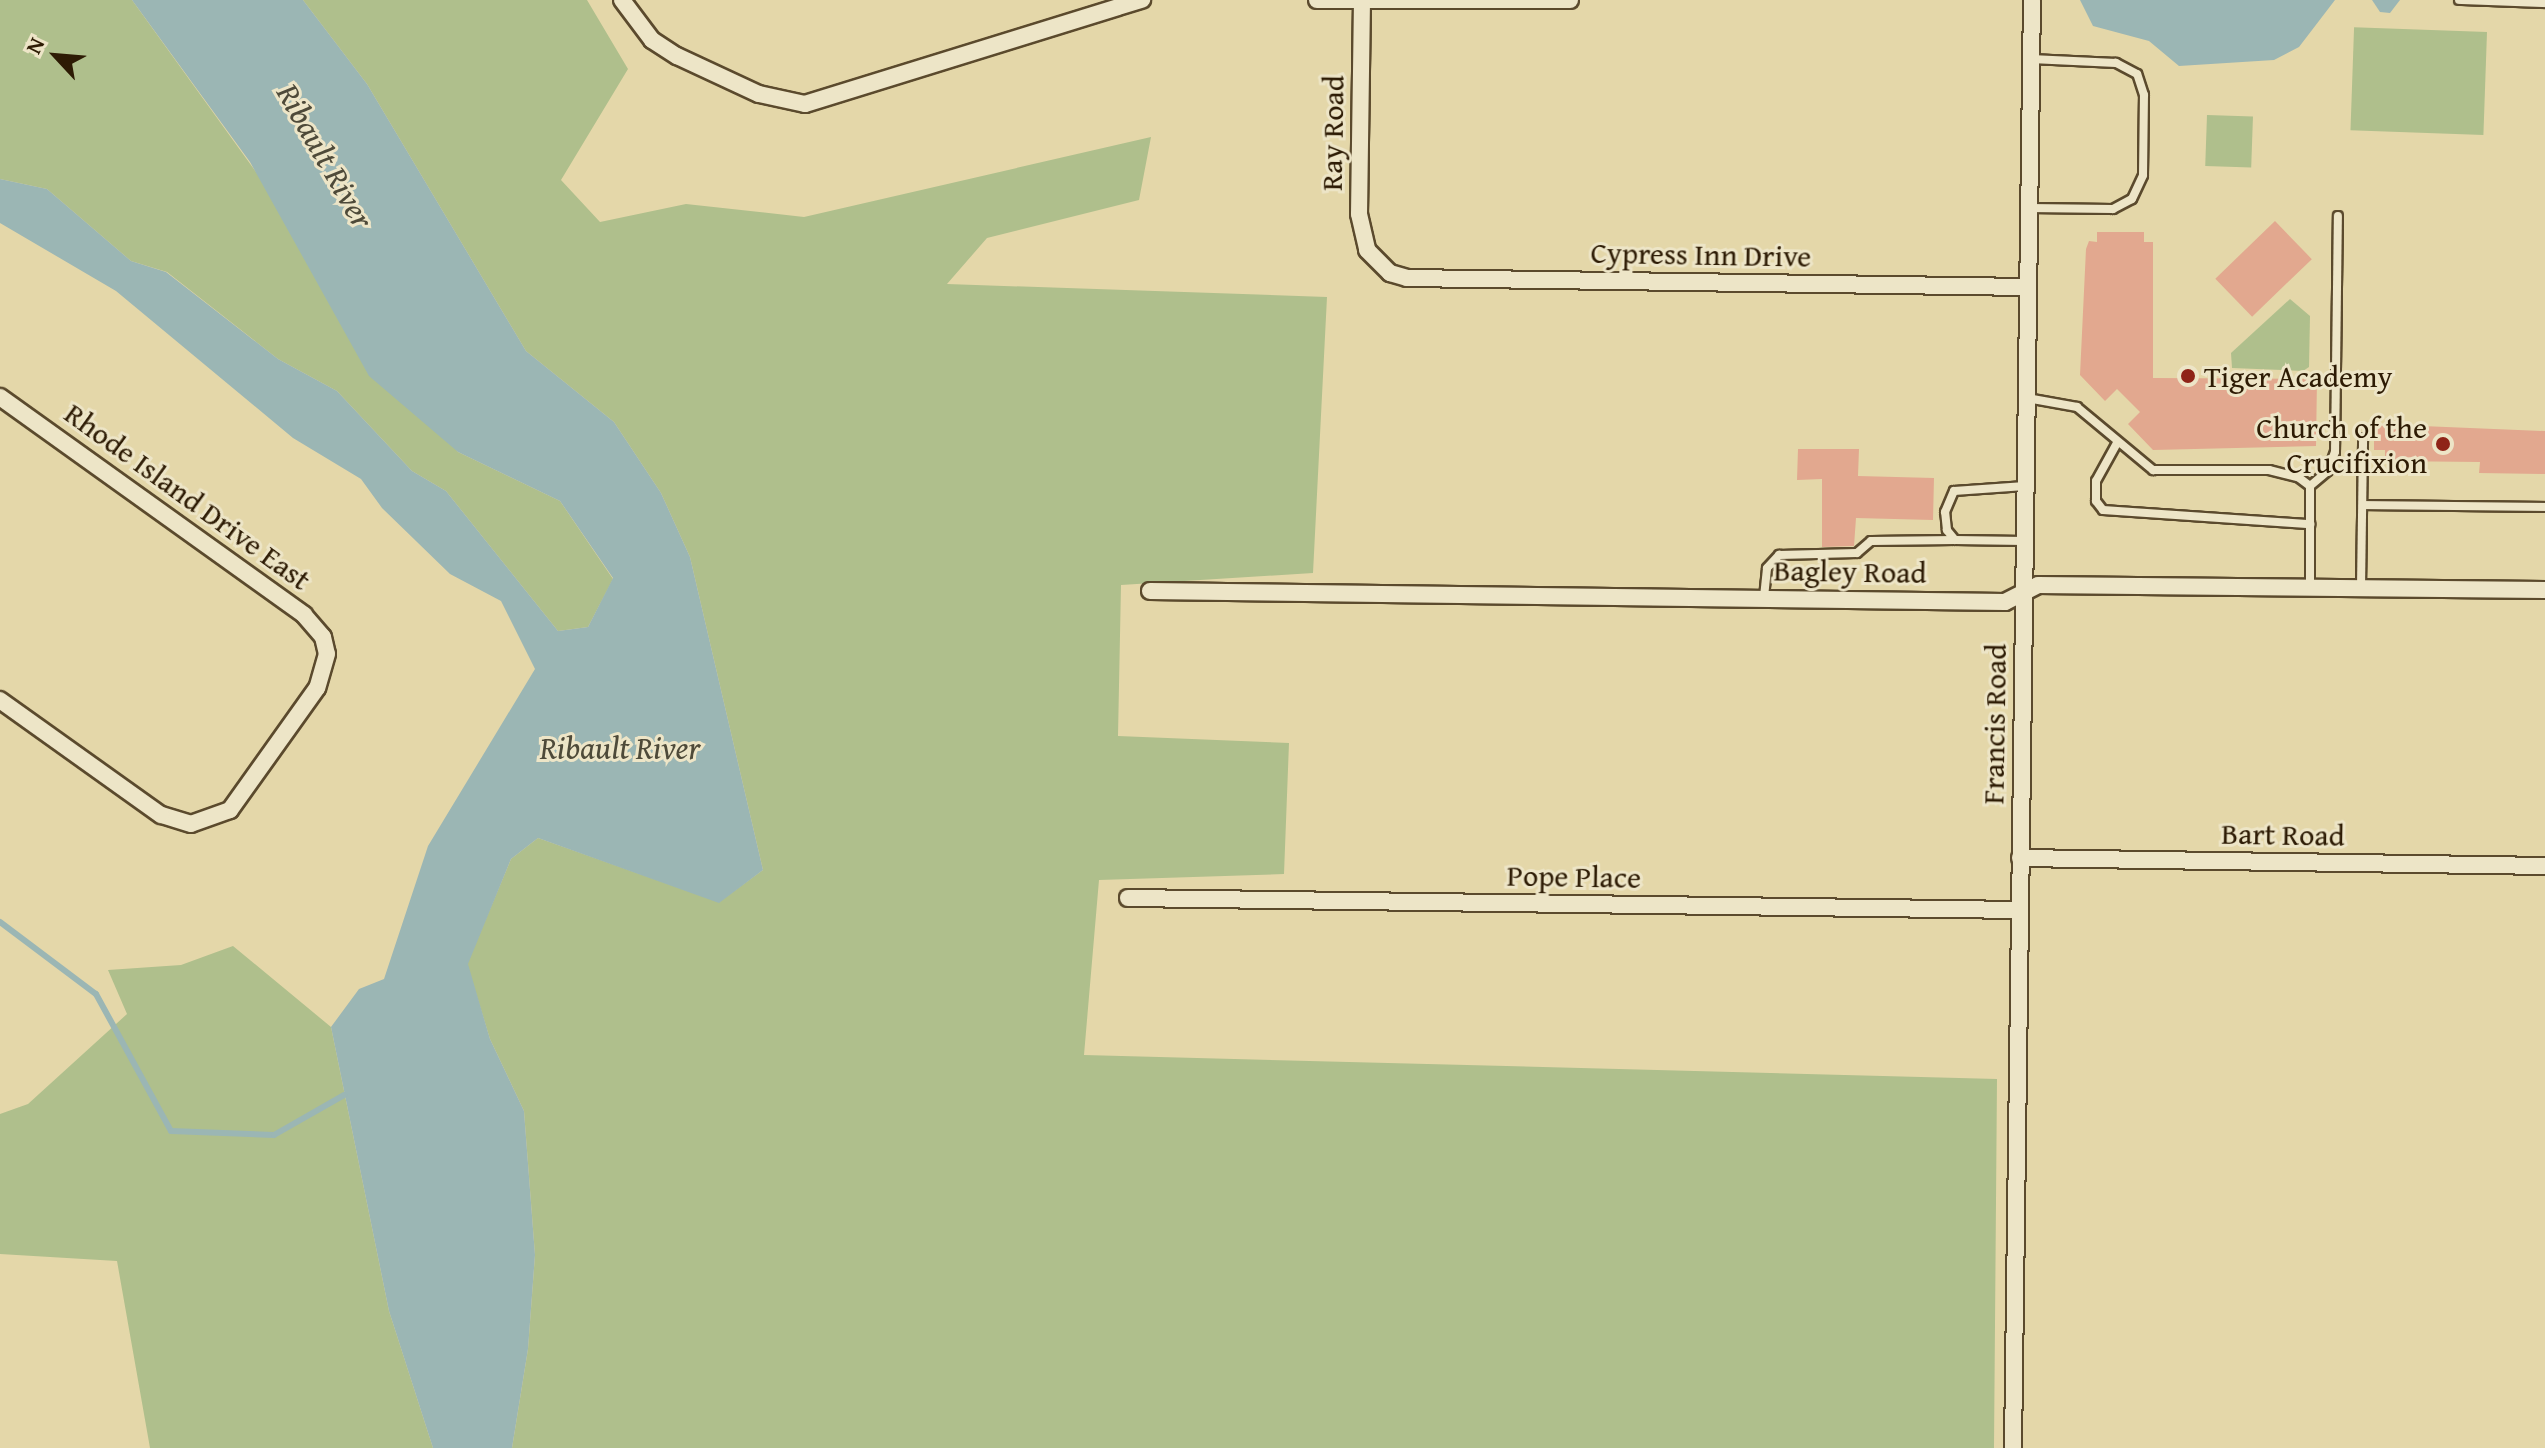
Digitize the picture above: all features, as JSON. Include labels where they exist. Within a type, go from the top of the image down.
[{"type":"street","points":[[622,0],[652,40],[677,56],[759,94],[805,104],[1134,1]]},
{"type":"street","points":[[1317,0],[1570,0]]},
{"type":"street","name":"Ray Road","points":[[1362,0],[1359,214],[1367,250],[1376,264]]},
{"type":"street","name":"Francis Road","points":[[2013,1448],[2032,0]]},
{"type":"street","name":"Cypress Inn Drive","points":[[1376,264],[1407,278],[2028,287]]},
{"type":"street","name":"Rhode Island Drive East","points":[[0,397],[304,615],[323,637],[327,654],[317,688],[230,810],[191,824],[161,815],[0,700]]},
{"type":"street","name":"Bagley Road","points":[[1150,591],[2005,602],[2038,585],[2545,590]]},
{"type":"street","name":"Bart Road","points":[[2020,858],[2545,866]]},
{"type":"street","name":"Pope Place","points":[[1128,898],[2019,910]]},
{"type":"lane","points":[[2459,0],[2545,3]]},
{"type":"lane","points":[[2029,208],[2113,209],[2132,199],[2143,175],[2144,95],[2137,74],[2116,63],[2031,59]]},
{"type":"lane","points":[[2310,486],[2328,471],[2335,452],[2338,216]]},
{"type":"lane","points":[[2027,398],[2077,407],[2153,470],[2269,470],[2298,477],[2310,486]]},
{"type":"lane","points":[[2361,588],[2363,438]]},
{"type":"lane","points":[[2117,443],[2096,481],[2096,501],[2103,510],[2311,524]]},
{"type":"lane","points":[[1955,540],[1945,521],[1954,491],[2025,486]]},
{"type":"lane","points":[[2310,486],[2310,588]]},
{"type":"lane","points":[[2363,505],[2545,507]]},
{"type":"lane","points":[[1764,597],[1767,568],[1779,555],[1857,553],[1871,541],[2024,541]]},
{"type":"green space","points":[[0,0],[132,0],[458,452],[560,501],[613,579],[588,627],[558,631],[446,491],[412,471],[337,391],[278,359],[167,272],[131,261],[47,189],[0,179]]},
{"type":"green space","points":[[303,0],[587,0],[628,69],[561,180],[600,222],[686,204],[804,217],[1151,137],[1139,200],[987,238],[947,284],[1327,297],[1313,573],[1121,585],[1118,736],[1289,743],[1284,874],[1099,880],[1084,1055],[1997,1079],[1994,1448],[512,1448],[528,1349],[535,1255],[524,1111],[490,1039],[467,964],[511,859],[538,838],[719,902],[763,870],[690,557],[661,493],[614,422],[526,351],[367,84]]},
{"type":"green space","points":[[2354,27],[2487,32],[2483,135],[2350,130]]},
{"type":"green space","points":[[2207,115],[2253,117],[2251,168],[2205,166]]},
{"type":"green space","points":[[2290,299],[2310,316],[2309,367],[2303,371],[2232,368],[2231,353]]},
{"type":"green space","points":[[233,946],[331,1027],[389,1311],[433,1448],[150,1448],[117,1261],[0,1254],[0,1114],[28,1104],[127,1014],[108,970],[181,965]]},
{"type":"water","name":"Ribault River","points":[[132,0],[303,0],[367,84],[526,351],[614,422],[661,493],[690,557],[763,870],[719,903],[538,838],[511,859],[468,964],[490,1039],[524,1111],[535,1255],[528,1349],[512,1448],[433,1448],[389,1311],[331,1027],[359,989],[384,979],[428,846],[535,669],[501,601],[450,574],[382,508],[361,479],[293,438],[116,291],[0,223],[0,179],[47,189],[131,261],[166,272],[278,359],[337,391],[412,471],[446,491],[558,631],[588,627],[613,578],[560,501],[458,452],[369,376],[250,162]]},
{"type":"water","points":[[2080,0],[2335,0],[2299,47],[2274,60],[2179,66],[2149,41],[2093,26]]},
{"type":"water","points":[[2372,0],[2400,0],[2390,13],[2380,12]]},
{"type":"building","points":[[2275,221],[2312,259],[2252,317],[2215,279]]},
{"type":"building","points":[[2097,232],[2144,232],[2144,242],[2153,242],[2153,378],[2317,379],[2316,446],[2153,450],[2128,424],[2140,412],[2117,389],[2105,401],[2080,375],[2086,249],[2089,241],[2097,242]]},
{"type":"building","points":[[2374,424],[2545,431],[2545,474],[2479,473],[2480,462],[2385,461],[2385,450],[2374,450]]},
{"type":"building","points":[[1798,449],[1859,449],[1858,476],[1934,478],[1933,520],[1856,518],[1854,546],[1822,547],[1822,479],[1797,480]]},
{"type":"waterway","points":[[0,922],[96,994],[171,1131],[274,1135],[344,1095]]},
{"type":"place","name":"Tiger Academy","points":[[2188,376]]},
{"type":"place","name":"Church of the Crucifixion","points":[[2443,444]]}]
